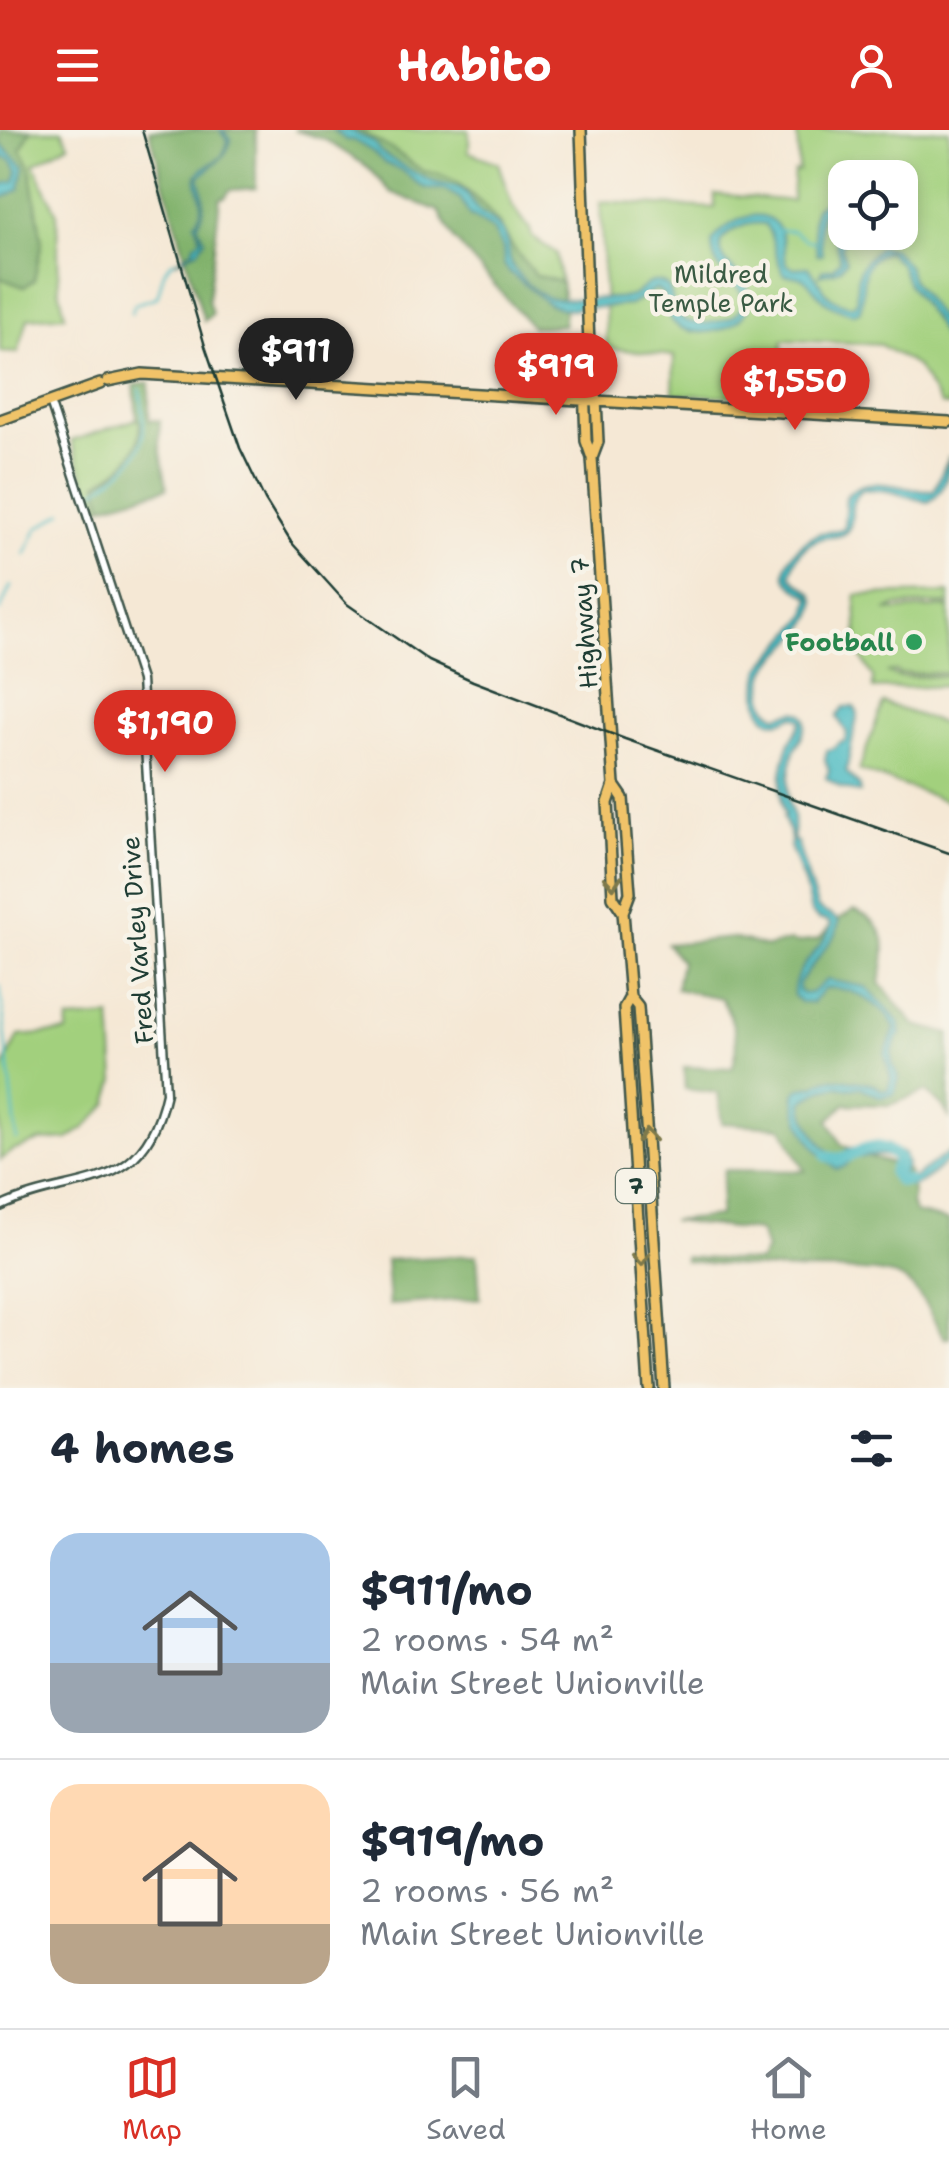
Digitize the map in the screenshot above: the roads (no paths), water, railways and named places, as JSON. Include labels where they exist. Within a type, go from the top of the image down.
[{"type":"main road","name":"Highway 7","points":[[581,130],[589,346],[583,355],[590,400],[586,442],[592,458],[614,785],[608,802],[613,897],[623,912]]},
{"type":"main road","points":[[0,420],[104,382],[142,374],[949,422]]},
{"type":"main road","name":"Highway 7","points":[[614,785],[623,798],[630,893],[623,912],[630,997],[624,1008],[649,1388]]},
{"type":"main road","name":"Highway 7","points":[[630,997],[638,1007],[664,1388]]},
{"type":"street","name":"Fred Varley Drive","points":[[0,1208],[24,1196],[95,1181],[119,1169],[147,1142],[158,1123],[166,1093],[141,680],[50,401]]},
{"type":"water","points":[[220,130],[231,140],[229,147],[226,152],[218,161],[199,177],[204,202],[202,214],[197,225],[205,239],[198,250],[174,262],[193,250],[201,238],[195,222],[202,210],[197,176],[223,155],[228,141]]},
{"type":"water","points":[[333,130],[352,130],[416,173],[463,190],[474,206],[504,233],[517,273],[549,298],[626,297],[658,282],[670,291],[676,313],[682,319],[709,323],[728,319],[737,313],[743,299],[717,264],[712,242],[733,223],[760,216],[769,218],[779,228],[786,264],[808,267],[828,295],[852,306],[857,301],[858,276],[866,259],[876,250],[894,250],[945,326],[949,351],[900,264],[887,251],[866,268],[860,310],[854,314],[827,303],[804,280],[785,275],[765,224],[740,227],[720,242],[725,260],[749,293],[745,313],[726,328],[701,332],[678,326],[670,318],[664,295],[656,289],[630,305],[560,308],[547,303],[509,272],[493,230],[470,217],[461,199],[444,189],[421,186],[372,151]]},
{"type":"water","points":[[0,144],[24,166],[20,189],[5,197],[0,197],[0,185],[15,181],[18,170],[11,160],[0,156]]},
{"type":"water","points":[[828,198],[820,219],[822,255],[817,255],[815,208]]},
{"type":"water","points":[[838,250],[842,250],[846,261],[838,270],[820,275],[822,270],[833,268],[840,260]]},
{"type":"water","points":[[949,456],[945,483],[928,502],[886,491],[860,491],[853,501],[846,532],[814,541],[800,553],[791,575],[814,596],[813,615],[768,668],[764,679],[764,699],[770,711],[777,716],[797,712],[805,718],[788,779],[794,841],[817,907],[839,922],[836,934],[799,983],[799,991],[811,993],[827,980],[866,987],[899,1022],[901,1034],[892,1053],[899,1078],[894,1094],[881,1097],[860,1087],[838,1086],[823,1089],[803,1101],[804,1109],[822,1144],[842,1161],[847,1149],[887,1144],[904,1154],[907,1165],[903,1174],[908,1179],[949,1152],[949,1160],[928,1178],[906,1186],[895,1172],[899,1162],[896,1158],[852,1158],[836,1169],[800,1122],[795,1097],[803,1088],[828,1079],[888,1090],[891,1078],[885,1054],[895,1029],[875,1005],[844,989],[824,989],[812,1003],[800,1002],[794,996],[798,976],[831,925],[811,912],[783,817],[783,769],[801,720],[793,716],[772,721],[765,717],[758,689],[761,668],[807,615],[811,597],[786,576],[796,550],[820,533],[844,528],[846,497],[854,489],[887,484],[934,491]]},
{"type":"water","points":[[844,707],[854,707],[858,713],[846,772],[860,786],[860,793],[841,788],[826,778],[827,750],[845,741],[847,733],[837,717]]},
{"type":"waterway","points":[[778,230],[793,231],[814,242]]},
{"type":"waterway","points":[[131,313],[135,304],[157,297],[164,272],[174,261]]},
{"type":"waterway","points":[[95,491],[124,469],[139,449],[144,425],[140,389]]},
{"type":"waterway","points":[[25,555],[37,529],[63,512]]},
{"type":"waterway","points":[[0,611],[11,586]]},
{"type":"waterway","points":[[0,986],[17,1140]]},
{"type":"waterway","points":[[827,1156],[836,1159],[869,1147],[888,1150],[899,1159],[893,1173],[899,1181],[908,1181]]},
{"type":"railway","points":[[142,130],[205,346],[240,448],[291,542],[347,604],[429,661],[473,681],[949,853]]},
{"type":"place","name":"Football","points":[[914,642]]},
{"type":"park label","name":"Mildred Temple Park","points":[[721,288]]}]
